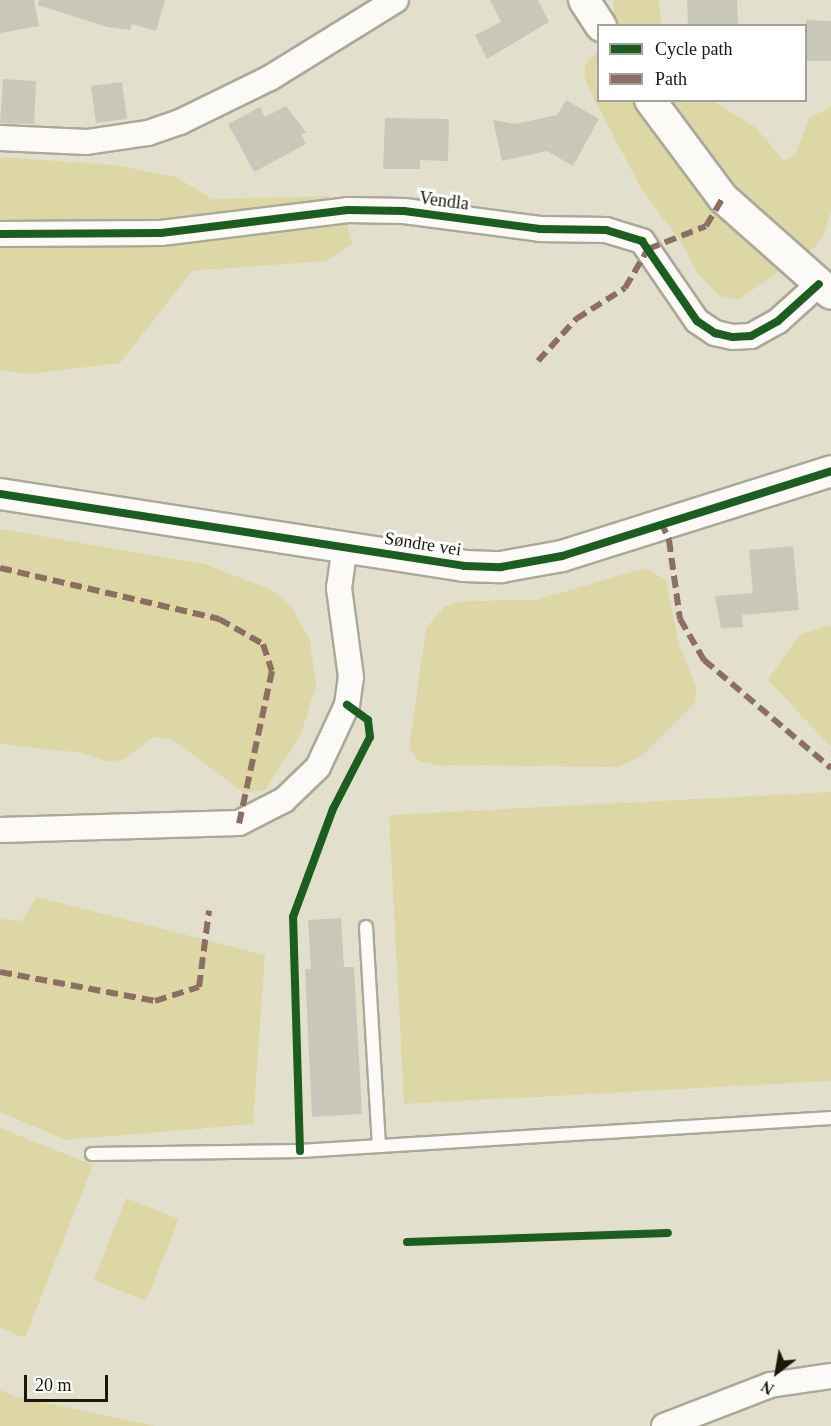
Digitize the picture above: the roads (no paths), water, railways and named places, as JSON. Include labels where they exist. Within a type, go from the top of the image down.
[{"type":"street","points":[[0,138],[87,142],[180,122],[270,78],[396,0]]},
{"type":"street","points":[[584,0],[599,24]]},
{"type":"street","name":"Vendla","points":[[0,234],[161,233],[348,210],[404,211],[540,229],[606,230],[642,242],[697,321],[715,333],[732,337],[752,336],[825,289],[723,198],[651,102]]},
{"type":"street","name":"Søndre vei","points":[[0,494],[464,566],[534,563],[831,471]]},
{"type":"street","points":[[0,830],[239,823],[284,800],[318,767],[347,705],[351,677],[339,588],[345,546]]},
{"type":"street","points":[[664,1426],[770,1385],[831,1376]]},
{"type":"lane","points":[[366,927],[379,1146]]},
{"type":"lane","points":[[92,1154],[379,1146],[831,1118]]}]
